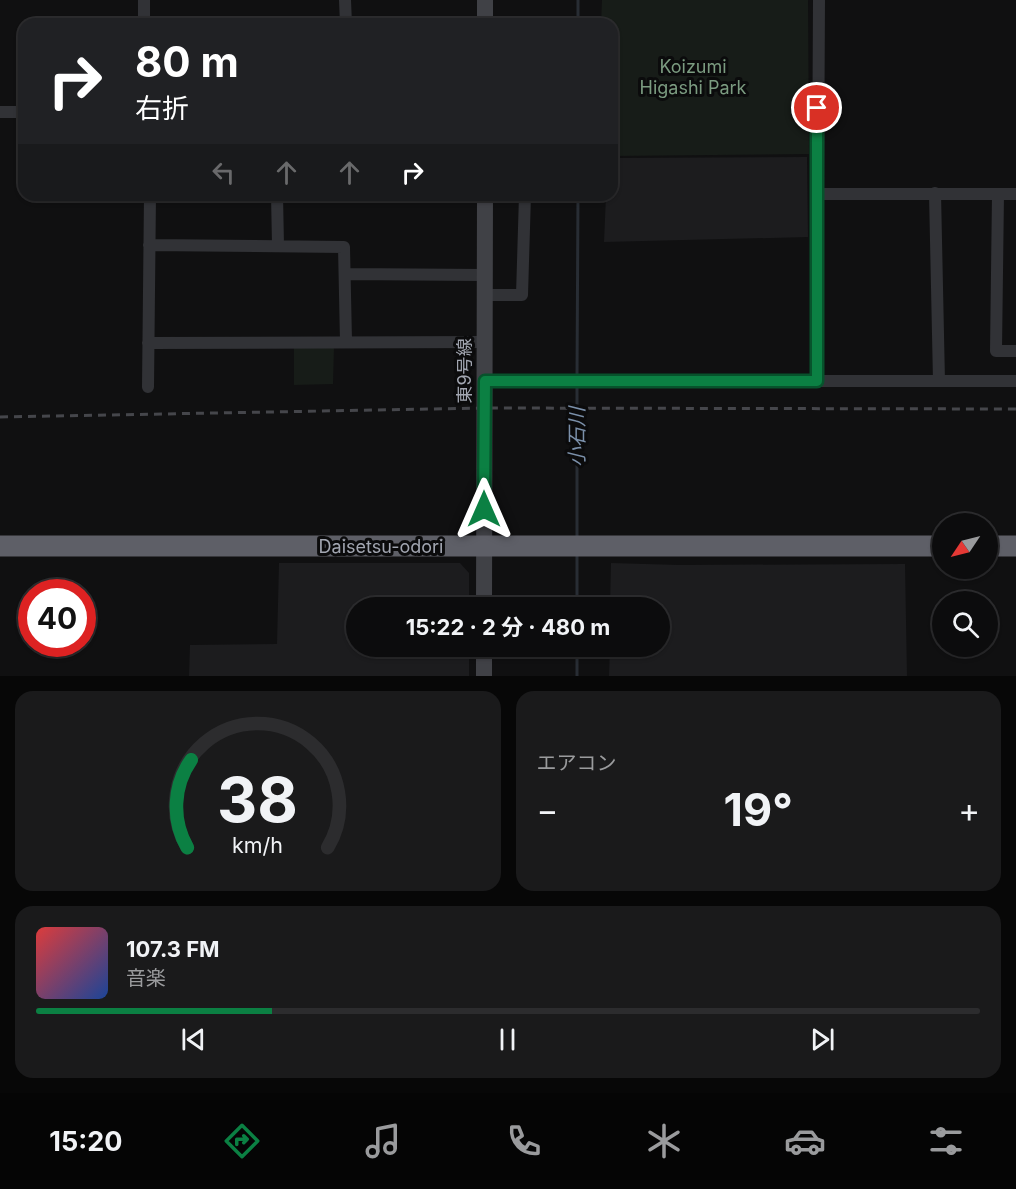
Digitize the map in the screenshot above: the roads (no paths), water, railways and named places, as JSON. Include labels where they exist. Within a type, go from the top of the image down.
[{"type":"highway","name":"Daisetsu-odori","points":[[0,546],[932,546]]},
{"type":"highway","points":[[998,546],[1016,546]]},
{"type":"street","points":[[144,0],[144,18]]},
{"type":"street","points":[[345,0],[346,18]]},
{"type":"street","points":[[485,0],[485,18]]},
{"type":"street","points":[[817,381],[819,0]]},
{"type":"street","points":[[0,112],[18,112]]},
{"type":"street","points":[[935,193],[939,381]]},
{"type":"street","points":[[818,194],[1016,194]]},
{"type":"street","points":[[998,194],[996,351],[1016,351]]},
{"type":"street","points":[[148,387],[150,201]]},
{"type":"street","points":[[277,201],[278,245]]},
{"type":"street","name":"東9号線","points":[[484,597],[485,201]]},
{"type":"street","points":[[484,295],[522,295],[525,201]]},
{"type":"street","points":[[149,245],[344,247],[346,341]]},
{"type":"street","points":[[345,274],[484,274]]},
{"type":"street","points":[[148,343],[485,342]]},
{"type":"street","points":[[485,381],[1016,381]]},
{"type":"street","points":[[484,657],[484,676]]},
{"type":"waterway","name":"小石川","points":[[578,0],[578,18]]},
{"type":"waterway","name":"小石川","points":[[577,378],[578,201]]},
{"type":"waterway","name":"小石川","points":[[577,384],[577,537]]},
{"type":"waterway","name":"小石川","points":[[577,552],[577,597]]},
{"type":"waterway","name":"小石川","points":[[577,657],[577,676]]},
{"type":"railway","points":[[0,417],[484,408],[1016,409]]},
{"type":"park label","name":"Koizumi Higashi Park","points":[[693,77]]}]
